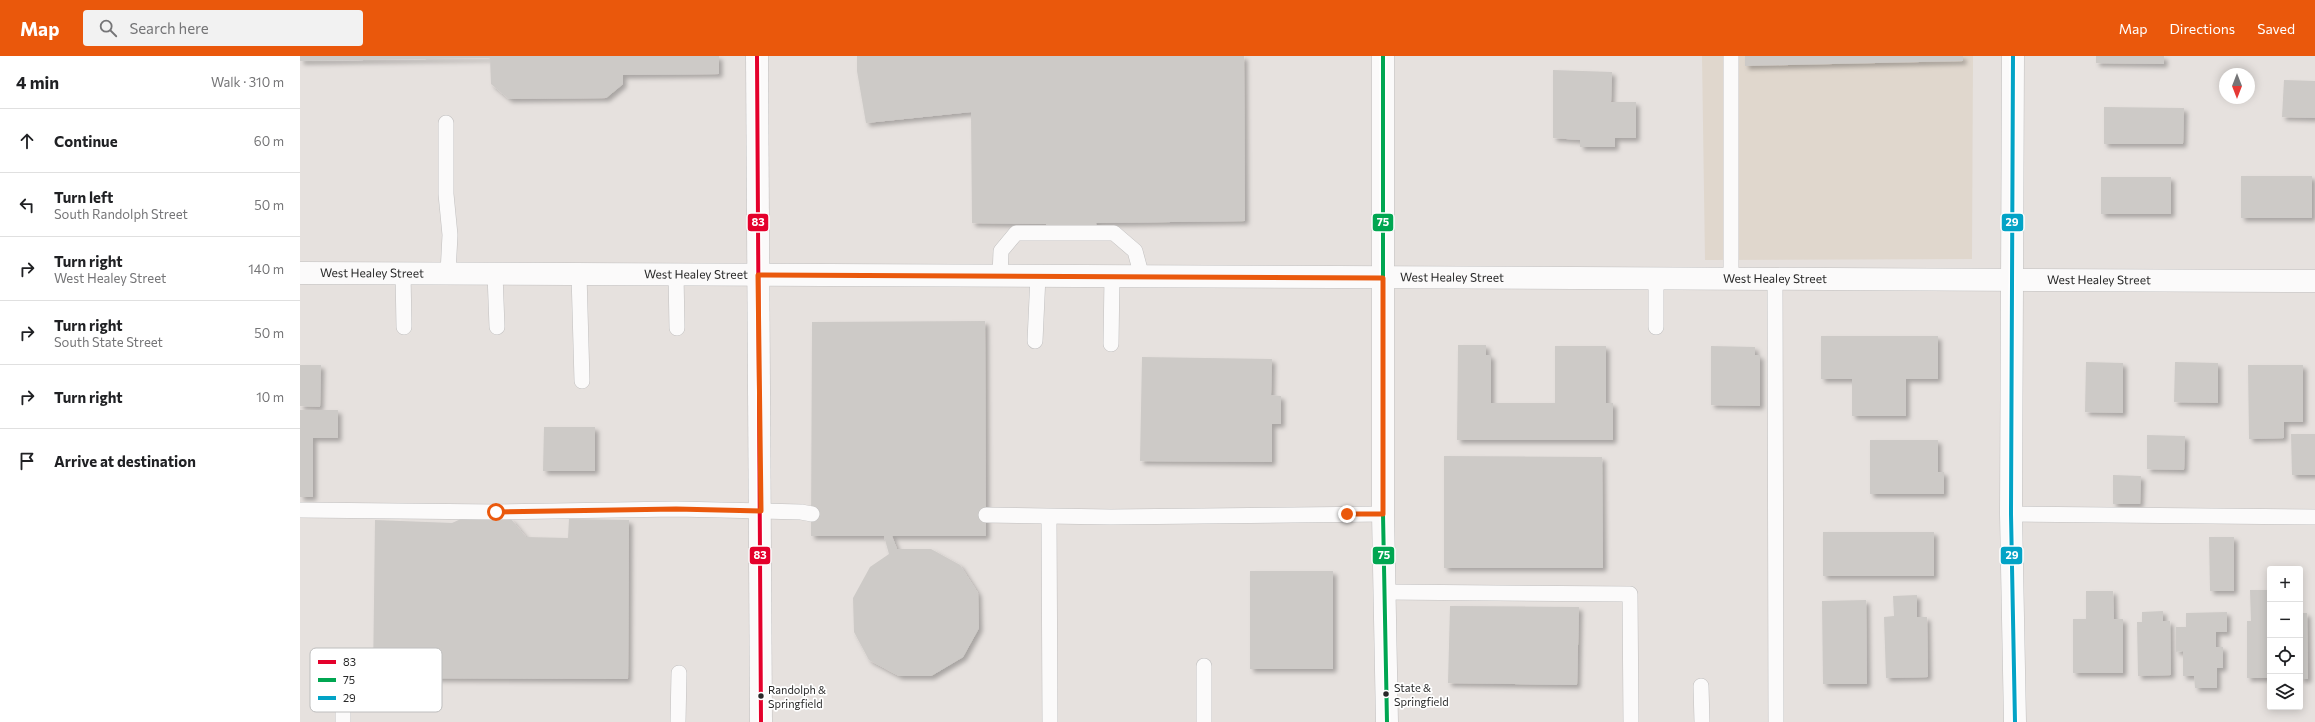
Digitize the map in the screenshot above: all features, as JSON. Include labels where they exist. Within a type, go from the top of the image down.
[{"type":"street","points":[[757,56],[761,511],[761,722]]},
{"type":"street","points":[[1383,56],[1383,514],[1387,722]]},
{"type":"street","points":[[2013,56],[2011,514],[2016,722]]},
{"type":"street","name":"West Healey Street","points":[[300,273],[2315,281]]},
{"type":"lane","points":[[1731,56],[1731,279]]},
{"type":"lane","points":[[446,123],[446,194],[450,234],[448,273]]},
{"type":"lane","points":[[1000,276],[1001,251],[1016,232],[1114,233],[1135,251],[1142,277]]},
{"type":"lane","points":[[403,273],[404,328]]},
{"type":"lane","points":[[495,274],[497,327]]},
{"type":"lane","points":[[579,274],[582,381]]},
{"type":"lane","points":[[676,274],[677,328]]},
{"type":"lane","points":[[1035,341],[1038,276]]},
{"type":"lane","points":[[1111,344],[1112,277]]},
{"type":"lane","points":[[1656,279],[1656,328]]},
{"type":"lane","points":[[1775,279],[1776,722]]},
{"type":"lane","points":[[300,510],[496,512],[676,509],[812,514]]},
{"type":"lane","points":[[986,515],[1049,517],[1383,514]]},
{"type":"lane","points":[[2011,514],[2315,517]]},
{"type":"lane","points":[[1049,517],[1050,722]]},
{"type":"lane","points":[[1385,592],[1630,594],[1631,722]]},
{"type":"lane","points":[[1204,666],[1204,722]]},
{"type":"lane","points":[[678,722],[679,673]]},
{"type":"lane","points":[[1700,686],[1702,722]]},
{"type":"shaded area","points":[[1702,56],[1973,56],[1972,259],[1705,260]]},
{"type":"building","points":[[300,56],[719,56],[719,74],[623,75],[623,84],[606,98],[509,99],[491,84],[490,58],[300,61]]},
{"type":"building","points":[[857,56],[1244,56],[1245,221],[1096,223],[1097,231],[1046,232],[1046,224],[972,223],[971,112],[866,123],[857,71]]},
{"type":"building","points":[[1745,56],[1963,56],[1963,61],[1745,66]]},
{"type":"building","points":[[2096,56],[2164,56],[2164,64],[2096,63]]},
{"type":"building","points":[[1553,70],[1612,72],[1611,102],[1636,102],[1636,138],[1615,138],[1615,147],[1580,147],[1580,140],[1553,138]]},
{"type":"building","points":[[2284,80],[2315,81],[2315,118],[2282,117]]},
{"type":"building","points":[[2104,107],[2184,108],[2183,144],[2104,144]]},
{"type":"building","points":[[2241,176],[2312,176],[2312,218],[2241,218]]},
{"type":"building","points":[[2101,177],[2171,177],[2171,214],[2101,214]]},
{"type":"building","points":[[985,321],[986,536],[892,536],[897,549],[931,549],[960,565],[978,593],[979,628],[963,657],[931,676],[899,676],[869,660],[854,632],[853,598],[870,567],[889,554],[884,536],[811,536],[812,322]]},
{"type":"building","points":[[1821,336],[1938,336],[1938,379],[1906,379],[1906,416],[1852,416],[1852,379],[1821,379]]},
{"type":"building","points":[[1458,345],[1486,345],[1486,355],[1491,355],[1491,403],[1555,403],[1555,346],[1606,346],[1606,403],[1613,403],[1613,440],[1457,440]]},
{"type":"building","points":[[1711,346],[1755,347],[1755,355],[1760,355],[1760,406],[1711,405]]},
{"type":"building","points":[[1142,357],[1272,359],[1271,395],[1281,396],[1281,424],[1272,424],[1272,462],[1140,461]]},
{"type":"building","points":[[2086,362],[2123,363],[2123,413],[2085,412]]},
{"type":"building","points":[[2175,362],[2218,363],[2218,403],[2174,402]]},
{"type":"building","points":[[300,365],[321,365],[320,407],[300,406]]},
{"type":"building","points":[[2248,365],[2303,365],[2303,422],[2284,422],[2284,438],[2249,439]]},
{"type":"building","points":[[300,410],[338,410],[338,438],[313,438],[313,497],[300,497]]},
{"type":"building","points":[[544,427],[595,427],[595,471],[543,471]]},
{"type":"building","points":[[2291,434],[2315,434],[2315,475],[2292,475]]},
{"type":"building","points":[[2147,435],[2185,436],[2184,470],[2147,469]]},
{"type":"building","points":[[1870,440],[1938,440],[1938,472],[1944,472],[1944,494],[1870,494]]},
{"type":"building","points":[[1444,456],[1602,457],[1603,568],[1444,568]]},
{"type":"building","points":[[2113,475],[2141,476],[2140,504],[2113,504]]},
{"type":"building","points":[[463,518],[511,519],[526,537],[568,538],[569,519],[629,520],[628,679],[442,678],[442,648],[373,648],[375,520],[452,523]]},
{"type":"building","points":[[1823,532],[1934,532],[1934,576],[1823,576]]},
{"type":"building","points":[[2209,537],[2234,537],[2234,591],[2210,591]]},
{"type":"building","points":[[1250,571],[1333,571],[1333,669],[1250,669]]},
{"type":"building","points":[[2250,590],[2267,590],[2267,678],[2247,678],[2247,621],[2251,621]]},
{"type":"building","points":[[2086,591],[2113,591],[2114,619],[2123,619],[2123,673],[2073,673],[2073,619],[2086,619]]},
{"type":"building","points":[[1917,595],[1917,617],[1927,617],[1928,677],[1886,678],[1884,617],[1894,616],[1893,596]]},
{"type":"building","points":[[1866,600],[1867,684],[1823,684],[1822,601]]},
{"type":"building","points":[[1450,606],[1579,607],[1577,685],[1448,683]]},
{"type":"building","points":[[2163,611],[2163,621],[2170,621],[2171,675],[2138,676],[2137,622],[2142,622],[2142,612]]},
{"type":"building","points":[[2227,612],[2227,632],[2216,632],[2216,647],[2223,647],[2223,668],[2217,668],[2217,688],[2195,688],[2194,676],[2183,676],[2183,651],[2176,652],[2176,627],[2186,627],[2186,613]]},
{"type":"building","points":[[2303,613],[2307,613],[2308,679],[2303,679]]},
{"type":"transit line","name":"83","points":[[757,56],[761,722]]},
{"type":"transit line","name":"75","points":[[1383,56],[1383,514],[1387,722]]},
{"type":"transit line","name":"29","points":[[2013,56],[2011,514],[2015,722]]},
{"type":"place","name":"State & Springfield","points":[[1386,694]]},
{"type":"place","name":"Randolph & Springfield","points":[[761,696]]},
{"type":"route","points":[[496,512],[676,509],[761,511],[758,275],[1383,278],[1383,514],[1347,514]]}]
